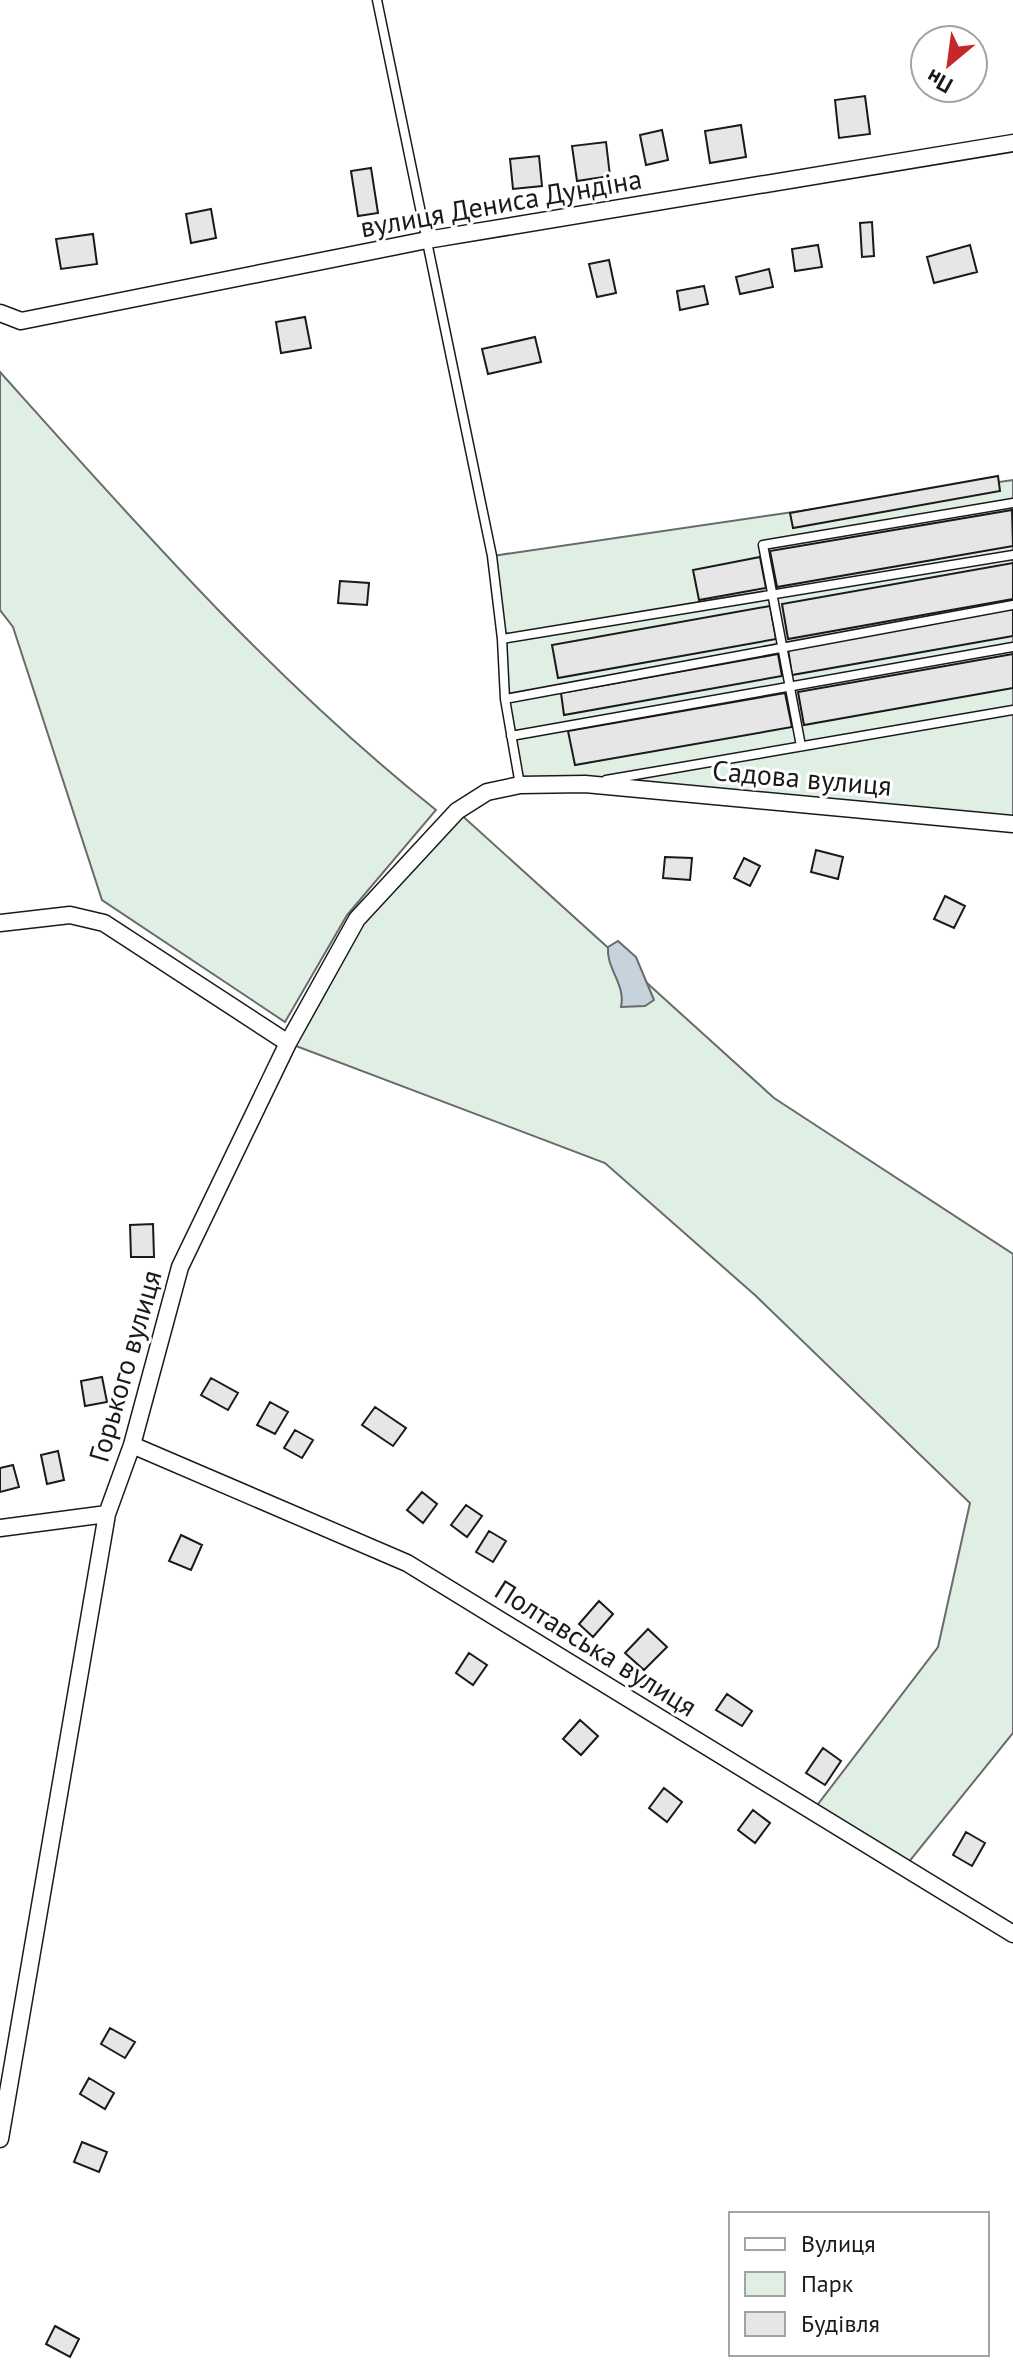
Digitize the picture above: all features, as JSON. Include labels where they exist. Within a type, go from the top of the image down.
[{"type":"street","name":"вулиця Дениса Дундіна","points":[[0,313],[21,321],[427,240],[1013,143]]},
{"type":"street","name":"Горького вулиця","points":[[0,2139],[107,1514],[132,1445],[180,1267],[288,1043],[357,919],[457,811],[487,792],[520,785],[585,784]]},
{"type":"street","name":"Садова вулиця","points":[[585,784],[1013,824]]},
{"type":"street","points":[[0,923],[70,915],[104,923],[288,1043]]},
{"type":"street","name":"Полтавська вулиця","points":[[132,1445],[407,1563],[1013,1934]]},
{"type":"street","points":[[0,1528],[107,1514]]},
{"type":"lane","points":[[377,0],[492,556],[502,639],[505,699],[520,785]]},
{"type":"lane","points":[[801,746],[763,545],[1013,503]]},
{"type":"lane","points":[[502,639],[775,597],[1013,555]]},
{"type":"lane","points":[[505,699],[1013,605]]},
{"type":"lane","points":[[511,736],[1013,647]]},
{"type":"lane","points":[[585,784],[1013,710]]},
{"type":"green space","points":[[0,372],[156,544],[263,655],[319,709],[436,810],[347,915],[285,1022],[102,900],[13,627],[0,610]]},
{"type":"green space","points":[[1013,480],[1013,824],[520,785],[505,699],[492,556]]},
{"type":"green space","points":[[457,811],[774,1098],[1013,1254],[1013,1733],[904,1868],[812,1812],[938,1647],[970,1503],[756,1296],[605,1163],[288,1043],[357,919]]},
{"type":"shaded area","points":[[618,941],[636,957],[654,1000],[645,1006],[621,1007],[621,991],[608,955],[608,947]]},
{"type":"building","points":[[865,96],[870,134],[839,138],[835,100]]},
{"type":"building","points":[[741,125],[746,157],[710,163],[705,131]]},
{"type":"building","points":[[662,130],[668,160],[646,165],[640,135]]},
{"type":"building","points":[[606,142],[610,176],[577,181],[572,146]]},
{"type":"building","points":[[539,156],[542,186],[513,189],[510,159]]},
{"type":"building","points":[[371,168],[378,213],[358,216],[351,171]]},
{"type":"building","points":[[211,209],[216,238],[191,243],[186,214]]},
{"type":"building","points":[[872,222],[874,256],[862,257],[860,223]]},
{"type":"building","points":[[93,234],[97,264],[61,269],[56,239]]},
{"type":"building","points":[[818,245],[822,267],[795,271],[792,249]]},
{"type":"building","points":[[970,245],[977,272],[934,283],[927,257]]},
{"type":"building","points":[[609,260],[616,293],[597,297],[589,264]]},
{"type":"building","points":[[769,269],[773,287],[740,294],[736,277]]},
{"type":"building","points":[[704,286],[708,304],[680,310],[677,291]]},
{"type":"building","points":[[305,317],[311,348],[281,353],[276,322]]},
{"type":"building","points":[[535,337],[541,362],[488,374],[482,349]]},
{"type":"building","points":[[998,476],[1000,491],[793,528],[790,513]]},
{"type":"building","points":[[1012,510],[1013,546],[777,587],[770,551]]},
{"type":"building","points":[[760,557],[766,588],[699,600],[693,570]]},
{"type":"building","points":[[1013,563],[1013,599],[788,639],[782,604]]},
{"type":"building","points":[[340,581],[369,583],[367,605],[338,603]]},
{"type":"building","points":[[770,606],[776,639],[558,678],[552,645]]},
{"type":"building","points":[[1013,609],[1013,636],[792,675],[788,649]]},
{"type":"building","points":[[778,654],[782,676],[564,715],[561,693]]},
{"type":"building","points":[[1013,654],[1013,688],[804,725],[798,692]]},
{"type":"building","points":[[785,693],[792,727],[575,765],[568,731]]},
{"type":"building","points":[[816,850],[843,857],[838,879],[811,872]]},
{"type":"building","points":[[665,857],[692,858],[690,880],[663,878]]},
{"type":"building","points":[[744,858],[760,866],[750,886],[734,878]]},
{"type":"building","points":[[945,896],[965,906],[954,928],[934,919]]},
{"type":"building","points":[[153,1224],[154,1257],[131,1257],[130,1225]]},
{"type":"building","points":[[102,1377],[107,1402],[85,1406],[81,1381]]},
{"type":"building","points":[[211,1378],[238,1393],[228,1410],[201,1395]]},
{"type":"building","points":[[270,1402],[288,1412],[275,1434],[257,1425]]},
{"type":"building","points":[[375,1407],[406,1428],[393,1446],[362,1425]]},
{"type":"building","points":[[295,1430],[313,1440],[302,1458],[284,1448]]},
{"type":"building","points":[[58,1451],[64,1480],[47,1484],[41,1455]]},
{"type":"building","points":[[13,1465],[19,1487],[0,1492],[0,1468]]},
{"type":"building","points":[[422,1492],[437,1504],[423,1523],[407,1510]]},
{"type":"building","points":[[466,1505],[482,1516],[467,1537],[451,1525]]},
{"type":"building","points":[[489,1531],[506,1541],[493,1562],[476,1552]]},
{"type":"building","points":[[181,1535],[202,1545],[191,1570],[169,1561]]},
{"type":"building","points":[[599,1601],[613,1614],[593,1637],[579,1624]]},
{"type":"building","points":[[648,1629],[667,1647],[644,1670],[625,1653]]},
{"type":"building","points":[[469,1653],[487,1665],[473,1685],[456,1673]]},
{"type":"building","points":[[727,1694],[752,1711],[742,1726],[716,1710]]},
{"type":"building","points":[[580,1720],[598,1736],[581,1755],[563,1739]]},
{"type":"building","points":[[823,1748],[841,1761],[825,1785],[806,1773]]},
{"type":"building","points":[[664,1788],[682,1802],[667,1822],[649,1808]]},
{"type":"building","points":[[753,1810],[770,1823],[755,1843],[738,1830]]},
{"type":"building","points":[[966,1832],[985,1843],[972,1866],[953,1855]]},
{"type":"building","points":[[110,2028],[135,2042],[125,2058],[101,2044]]},
{"type":"building","points":[[89,2078],[114,2093],[105,2109],[80,2094]]},
{"type":"building","points":[[82,2142],[107,2152],[99,2172],[74,2162]]},
{"type":"building","points":[[55,2326],[79,2339],[70,2357],[46,2344]]}]
